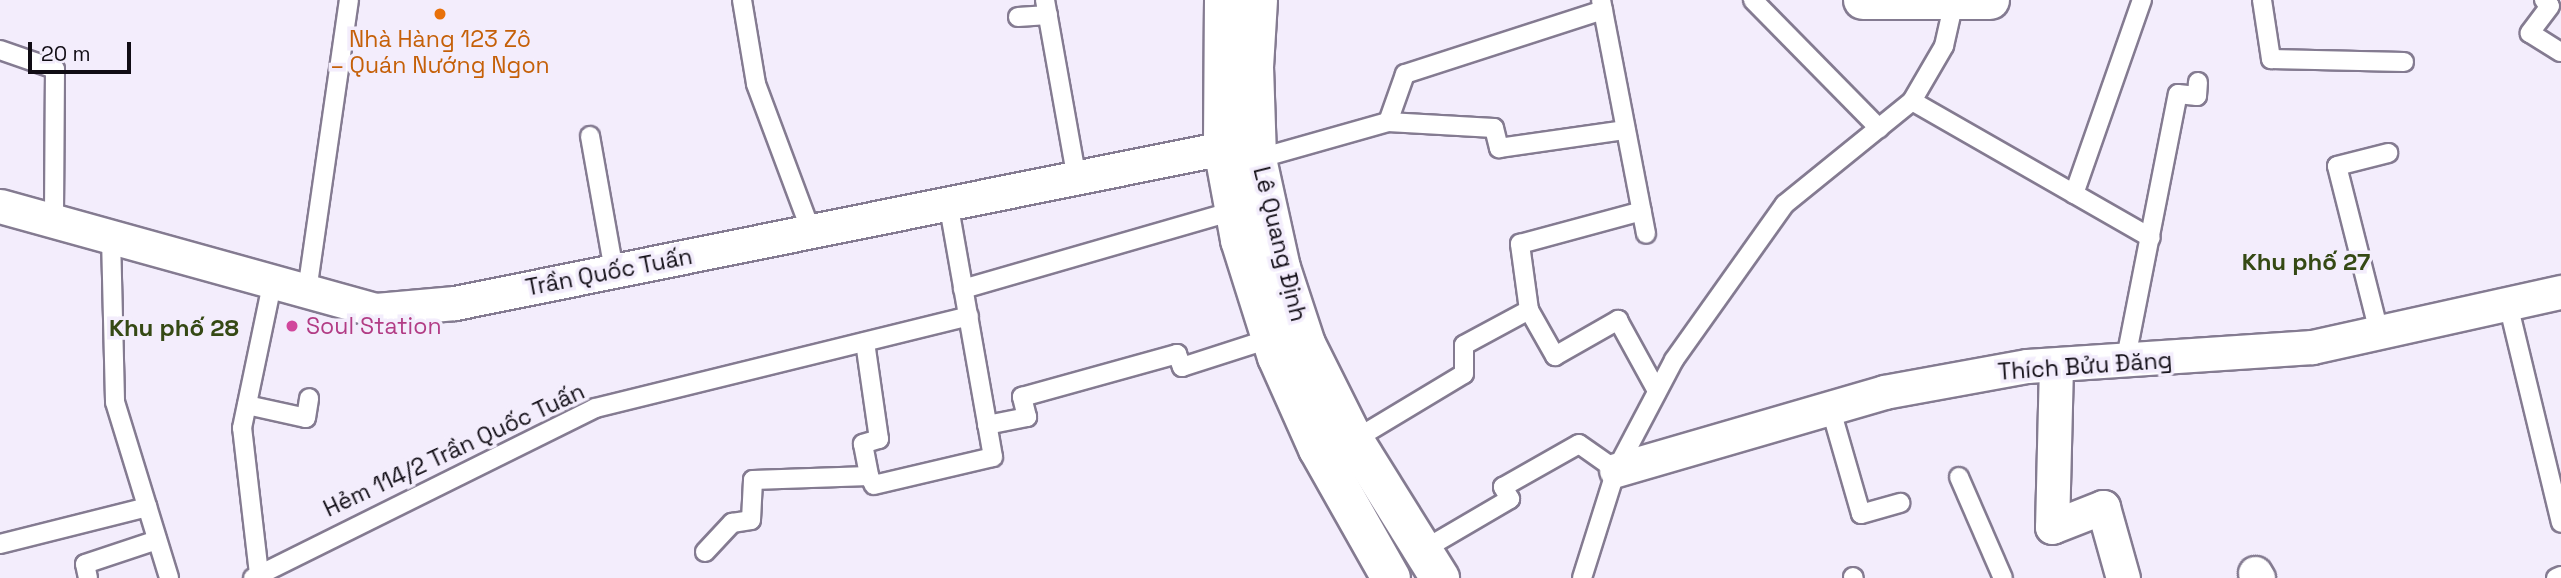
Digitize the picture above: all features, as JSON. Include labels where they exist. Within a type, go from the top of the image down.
[{"type":"main road","name":"Lê Quang Định","points":[[1224,0],[1240,153],[1306,344],[1354,440],[1432,564]]},
{"type":"main road","name":"Lê Quang Định","points":[[1258,0],[1254,67],[1234,211],[1269,339],[1318,449],[1391,578]]},
{"type":"main road","points":[[1863,0],[1972,1]]},
{"type":"street","name":"Trần Quốc Tuấn","points":[[0,206],[272,284],[376,310],[455,303],[948,204],[1076,174],[1240,153]]},
{"type":"street","name":"Thích Bửu Đăng","points":[[1616,470],[1884,393],[2027,366],[2124,363],[2312,348],[2561,292]]},
{"type":"street","points":[[2056,365],[2052,527],[2103,507],[2123,578]]},
{"type":"lane","points":[[307,291],[349,0]]},
{"type":"lane","points":[[741,0],[756,84],[811,232]]},
{"type":"lane","points":[[1753,0],[1879,128]]},
{"type":"lane","points":[[2074,194],[2142,0]]},
{"type":"lane","points":[[2262,0],[2271,60],[2404,62]]},
{"type":"lane","points":[[2544,0],[2550,6],[2530,33],[2561,52]]},
{"type":"lane","points":[[1582,578],[1616,470],[1674,360],[1785,204],[1912,101],[1972,1]]},
{"type":"lane","points":[[1388,122],[1405,74],[1602,5],[1646,234]]},
{"type":"lane","points":[[1018,18],[1046,8],[1076,174]]},
{"type":"lane","points":[[0,50],[55,69],[54,221]]},
{"type":"lane","points":[[2124,363],[2178,94],[2197,96],[2198,82]]},
{"type":"lane","points":[[1912,101],[2151,238]]},
{"type":"lane","points":[[1240,153],[1388,122],[1494,128],[1499,148],[1626,130]]},
{"type":"lane","points":[[590,136],[614,271]]},
{"type":"lane","points":[[2379,332],[2337,166],[2388,153]]},
{"type":"lane","points":[[865,342],[879,439],[863,444],[869,475],[874,485],[993,457],[948,204]]},
{"type":"lane","points":[[963,289],[1234,211]]},
{"type":"lane","points":[[1642,211],[1520,244],[1528,310],[1555,356],[1618,320],[1657,391]]},
{"type":"lane","points":[[111,237],[115,402],[169,578]]},
{"type":"lane","points":[[256,576],[242,428],[272,284]]},
{"type":"lane","points":[[2508,304],[2561,523]]},
{"type":"lane","points":[[1354,440],[1464,374],[1464,345],[1528,310]]},
{"type":"lane","name":"Hẻm 114/2 Trần Quốc Tuấn","points":[[256,576],[595,408],[969,316]]},
{"type":"lane","points":[[987,425],[1027,417],[1022,397],[1177,354],[1182,367],[1269,339]]},
{"type":"lane","points":[[247,405],[306,418],[309,398]]},
{"type":"lane","points":[[1831,410],[1861,514],[1900,503]]},
{"type":"lane","points":[[1432,564],[1510,499],[1503,487],[1579,444],[1616,470]]},
{"type":"lane","points":[[705,552],[732,523],[751,520],[753,480],[869,475]]},
{"type":"lane","points":[[1959,477],[2003,578]]},
{"type":"lane","points":[[0,544],[148,507]]},
{"type":"lane","points":[[88,578],[85,564],[157,540]]},
{"type":"lane","points":[[2556,578],[2561,576]]},
{"type":"place","name":"Nhà Hàng 123 Zô – Quán Nướng Ngon","points":[[440,14]]},
{"type":"place","name":"Soul Station","points":[[292,326]]},
{"type":"district","name":"Khu phố 27","points":[[2306,262]]},
{"type":"district","name":"Khu phố 28","points":[[174,328]]}]
